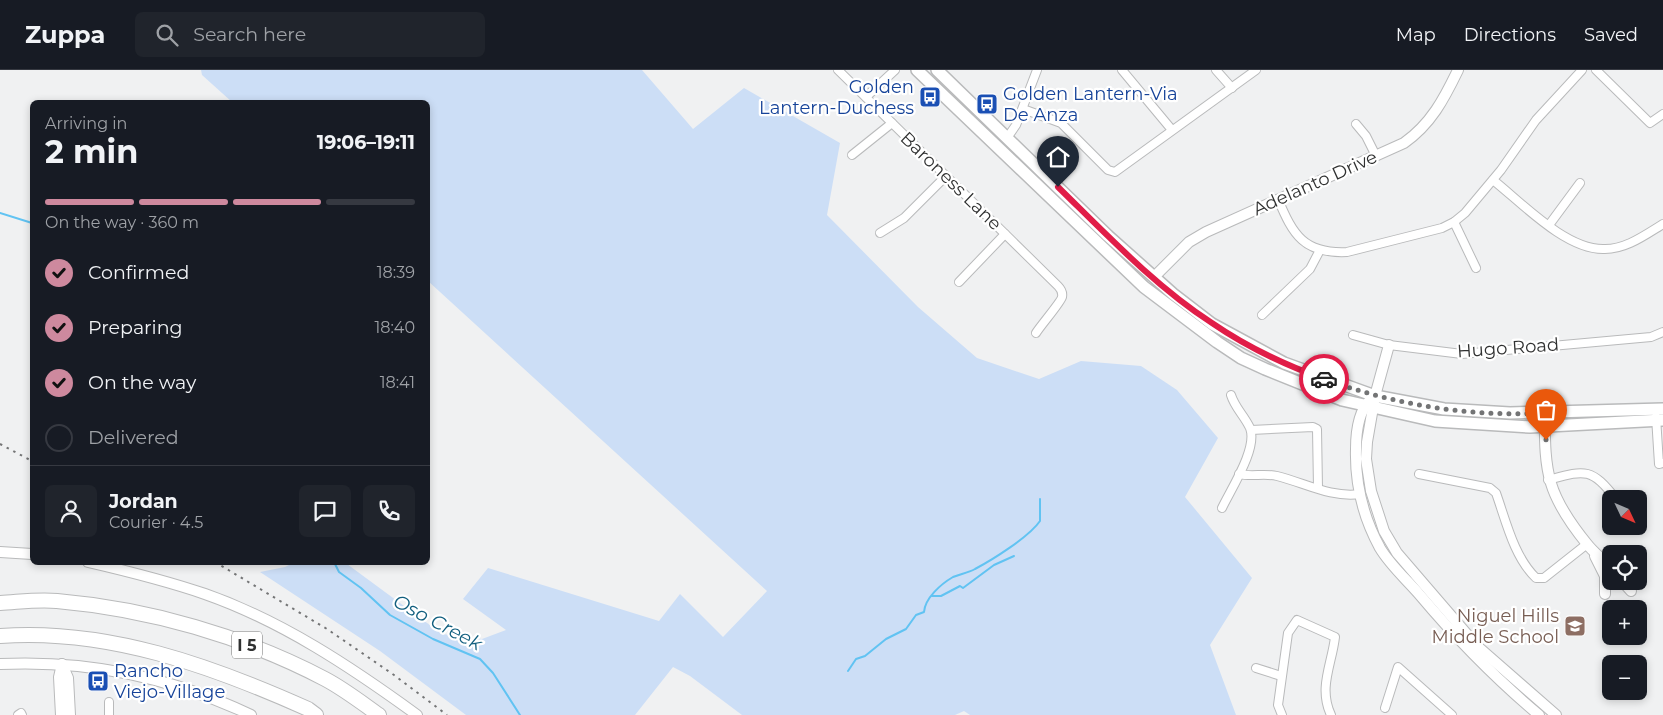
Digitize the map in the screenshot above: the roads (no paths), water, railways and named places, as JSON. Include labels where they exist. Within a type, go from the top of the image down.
[{"type":"highway","name":"I 5","points":[[0,603],[55,601],[133,611],[184,624],[260,649],[318,676],[379,715]]},
{"type":"highway","name":"I 5","points":[[0,636],[82,638],[144,649],[248,682],[308,709],[316,715]]},
{"type":"main road","points":[[917,70],[1144,287],[1217,342],[1265,370],[1315,390],[1369,407],[1435,421],[1484,425],[1545,426],[1659,415]]},
{"type":"main road","points":[[937,70],[1108,236],[1173,294],[1212,324],[1264,354],[1321,378],[1375,396],[1420,405],[1468,412],[1659,415]]},
{"type":"main road","points":[[990,139],[994,137],[1000,139],[1007,138]]},
{"type":"main road","points":[[1007,138],[1014,153],[1012,159]]},
{"type":"main road","points":[[1105,251],[1112,252],[1119,257],[1138,275],[1146,279],[1154,277]]},
{"type":"main road","points":[[1154,277],[1156,290],[1184,314],[1188,321]]},
{"type":"street","name":"Baroness Lane","points":[[838,70],[1048,276],[1062,292],[1061,300],[1036,333]]},
{"type":"street","points":[[866,97],[895,70]]},
{"type":"street","points":[[1007,138],[1016,125],[1037,70]]},
{"type":"street","points":[[1122,70],[1172,130]]},
{"type":"street","points":[[1216,70],[1232,88]]},
{"type":"street","points":[[1023,109],[1061,124],[1108,170],[1115,172],[1256,70]]},
{"type":"street","name":"Adelanto Drive","points":[[1154,277],[1189,242],[1206,232],[1404,143],[1426,124],[1443,100],[1458,70]]},
{"type":"street","points":[[1278,199],[1288,223],[1296,236],[1308,245],[1320,250],[1347,252],[1442,228],[1454,222],[1465,213],[1493,180],[1530,128],[1582,70]]},
{"type":"street","points":[[1596,70],[1650,123],[1663,114]]},
{"type":"street","points":[[852,156],[892,123]]},
{"type":"street","points":[[1356,124],[1366,136],[1376,156]]},
{"type":"street","points":[[880,233],[904,218],[946,176]]},
{"type":"street","points":[[1493,180],[1549,225],[1582,246],[1604,250],[1630,243],[1663,224]]},
{"type":"street","points":[[1549,225],[1580,183]]},
{"type":"street","points":[[1454,222],[1476,268]]},
{"type":"street","points":[[959,282],[1005,234]]},
{"type":"street","points":[[1262,315],[1310,269],[1320,250]]},
{"type":"street","name":"Hugo Road","points":[[1353,335],[1389,344],[1462,354],[1652,337],[1663,332]]},
{"type":"street","points":[[1389,344],[1375,396],[1356,437],[1356,472],[1360,494],[1375,537],[1390,562],[1466,648],[1539,715]]},
{"type":"street","points":[[1222,508],[1251,449],[1251,430],[1242,415],[1234,407],[1231,395]]},
{"type":"street","points":[[1369,407],[1366,459],[1371,492],[1384,531],[1403,560],[1477,646],[1550,713]]},
{"type":"street","points":[[1545,413],[1548,480],[1555,499],[1587,544],[1602,560]]},
{"type":"street","points":[[1659,415],[1661,463]]},
{"type":"street","points":[[1251,430],[1313,427],[1318,433],[1318,488]]},
{"type":"street","points":[[1548,480],[1578,472],[1590,474],[1602,480],[1609,490]]},
{"type":"street","points":[[1239,474],[1276,476],[1326,492],[1346,496],[1371,492]]},
{"type":"street","points":[[1419,474],[1490,488],[1496,493],[1512,538],[1529,571],[1536,578],[1544,578],[1587,544]]},
{"type":"street","points":[[0,552],[30,554]]},
{"type":"street","points":[[1594,552],[1605,576],[1605,594]]},
{"type":"street","points":[[100,565],[176,584],[206,594],[258,617],[331,657],[417,715]]},
{"type":"street","points":[[1282,715],[1278,705],[1281,676],[1288,633],[1297,620],[1335,637],[1324,682],[1330,715]]},
{"type":"street","points":[[0,664],[62,664],[104,669],[160,680],[215,698],[251,715]]},
{"type":"street","points":[[61,715],[59,678],[62,664]]},
{"type":"street","points":[[62,664],[68,678],[70,715]]},
{"type":"street","points":[[1385,708],[1398,667],[1452,715]]},
{"type":"street","points":[[1256,668],[1281,676]]},
{"type":"street","points":[[109,702],[109,715]]},
{"type":"street","points":[[18,715],[22,715]]},
{"type":"waterway","name":"Oso Creek","points":[[0,213],[30,222]]},
{"type":"waterway","points":[[848,671],[856,659],[865,656],[886,639],[906,629],[916,615],[924,612],[930,597],[944,583],[953,577],[970,572],[1010,548],[1028,534],[1040,521],[1040,499]]},
{"type":"waterway","points":[[932,596],[941,596],[960,586],[963,588],[994,565],[1014,556]]},
{"type":"waterway","name":"Oso Creek","points":[[336,565],[339,572],[361,588],[390,615],[433,639],[480,659],[493,673],[520,715]]},
{"type":"railway","points":[[0,444],[30,460]]},
{"type":"railway","points":[[220,565],[327,629],[394,675],[447,715]]},
{"type":"place","name":"Golden Lantern-Duchess","points":[[930,97]]},
{"type":"place","name":"Golden Lantern-Via De Anza","points":[[987,104]]},
{"type":"place","name":"Niguel Hills Middle School","points":[[1575,626]]},
{"type":"place","name":"Rancho Viejo-Village","points":[[98,681]]}]
